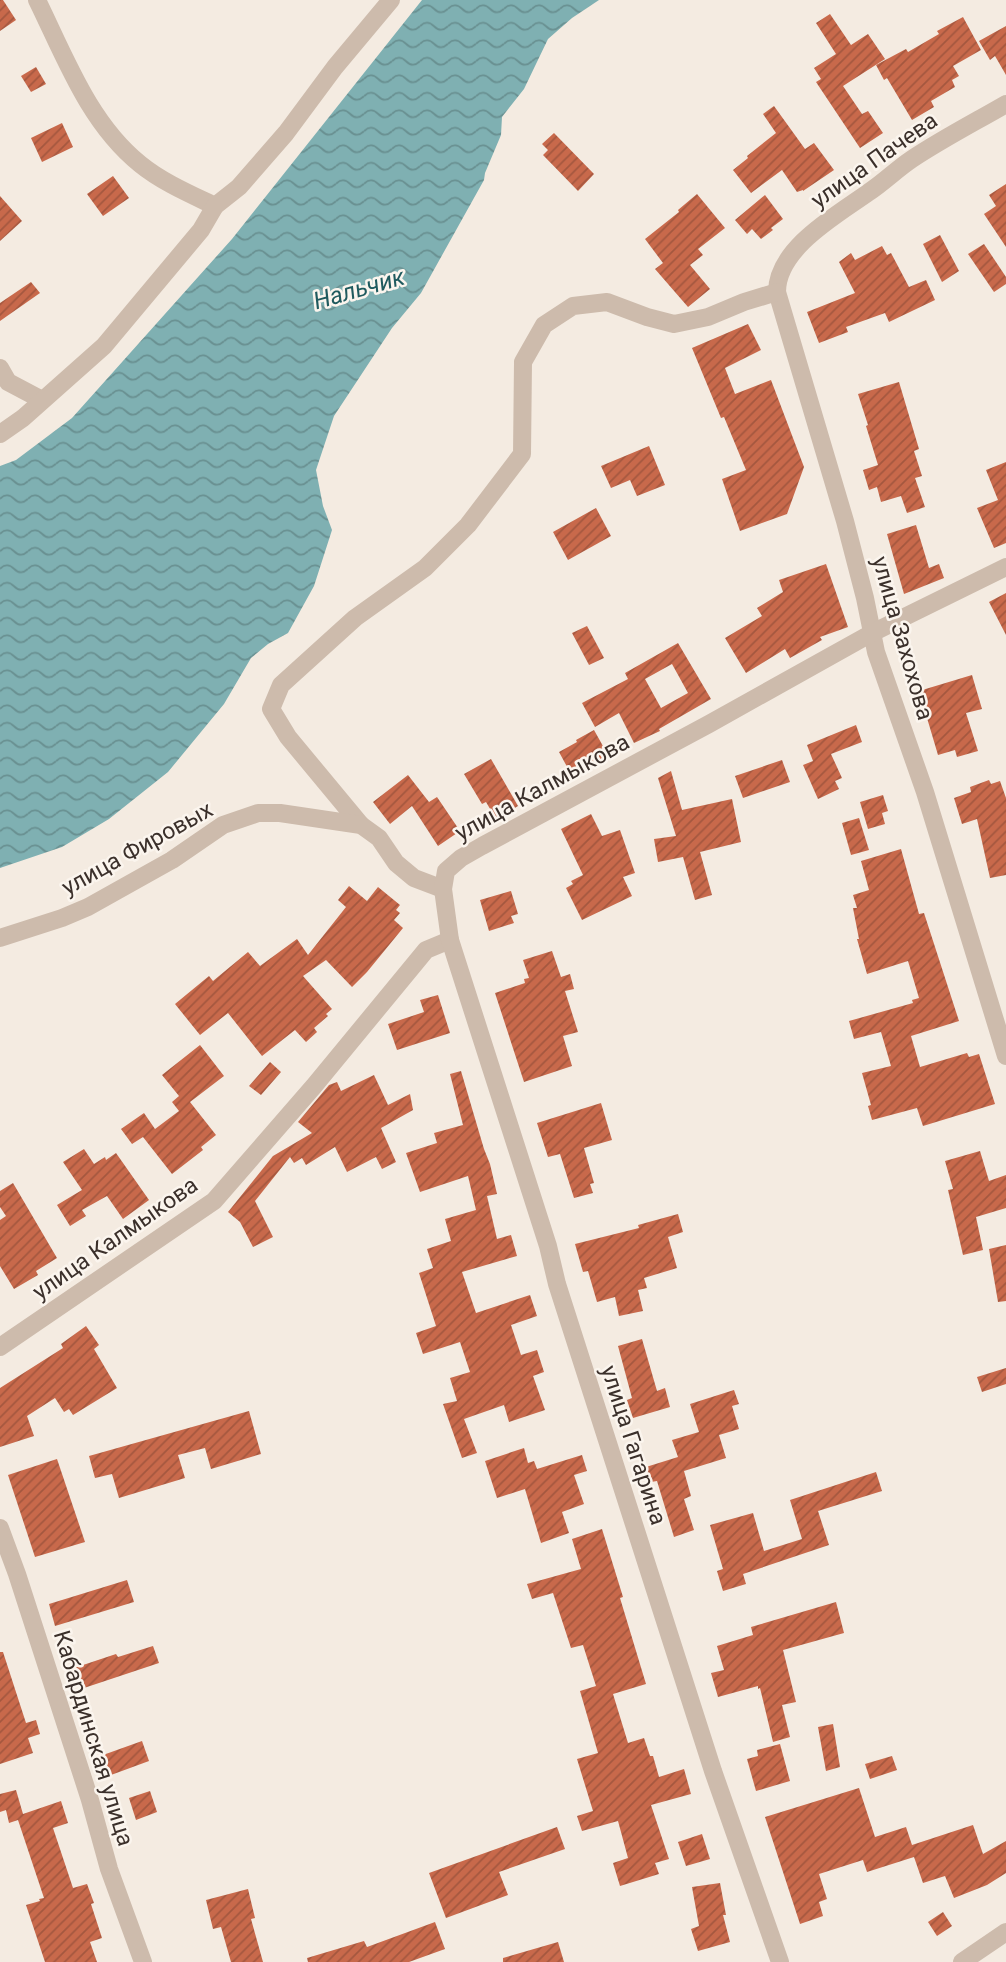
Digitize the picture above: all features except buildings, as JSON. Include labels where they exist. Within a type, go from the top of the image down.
[{"type":"street","points":[[37,0],[85,99],[120,146],[141,165],[176,187],[215,206]]},
{"type":"street","points":[[0,434],[68,380],[104,346],[201,230],[215,206],[239,187],[286,133],[391,0]]},
{"type":"street","name":"улица Пачева","points":[[782,271],[798,248],[823,224],[912,159],[1006,104]]},
{"type":"street","name":"улица Захохова","points":[[782,271],[777,281],[777,292],[845,521],[876,652],[925,792],[1006,1056]]},
{"type":"street","points":[[450,940],[443,889],[414,878],[396,863],[379,838],[361,825],[288,737],[271,709],[281,685],[355,618],[425,568],[468,525],[522,454],[523,362],[544,325],[573,306],[607,302],[674,324],[708,317],[777,292]]},
{"type":"street","points":[[0,368],[8,382],[42,401]]},
{"type":"street","name":"улица Калмыкова","points":[[443,889],[446,871],[471,852],[872,633],[1006,566]]},
{"type":"street","name":"улица Фировых","points":[[0,939],[62,918],[88,906],[172,860],[223,825],[258,813],[280,813],[361,825]]},
{"type":"street","name":"улица Калмыкова","points":[[0,1347],[214,1201],[306,1096],[426,950],[450,940]]},
{"type":"street","name":"улица Гагарина","points":[[450,940],[713,1771],[780,1962]]},
{"type":"street","name":"Кабардинская улица","points":[[0,1528],[90,1800],[109,1868],[143,1962]]},
{"type":"street","points":[[962,1962],[1006,1932]]},
{"type":"water","name":"Нальчик","points":[[422,0],[599,0],[572,18],[548,39],[524,89],[502,117],[501,135],[484,180],[421,293],[392,328],[334,416],[316,470],[323,506],[332,530],[314,586],[288,633],[251,658],[224,704],[168,772],[109,819],[62,847],[0,868],[0,466],[16,460],[72,418],[232,239]]}]
